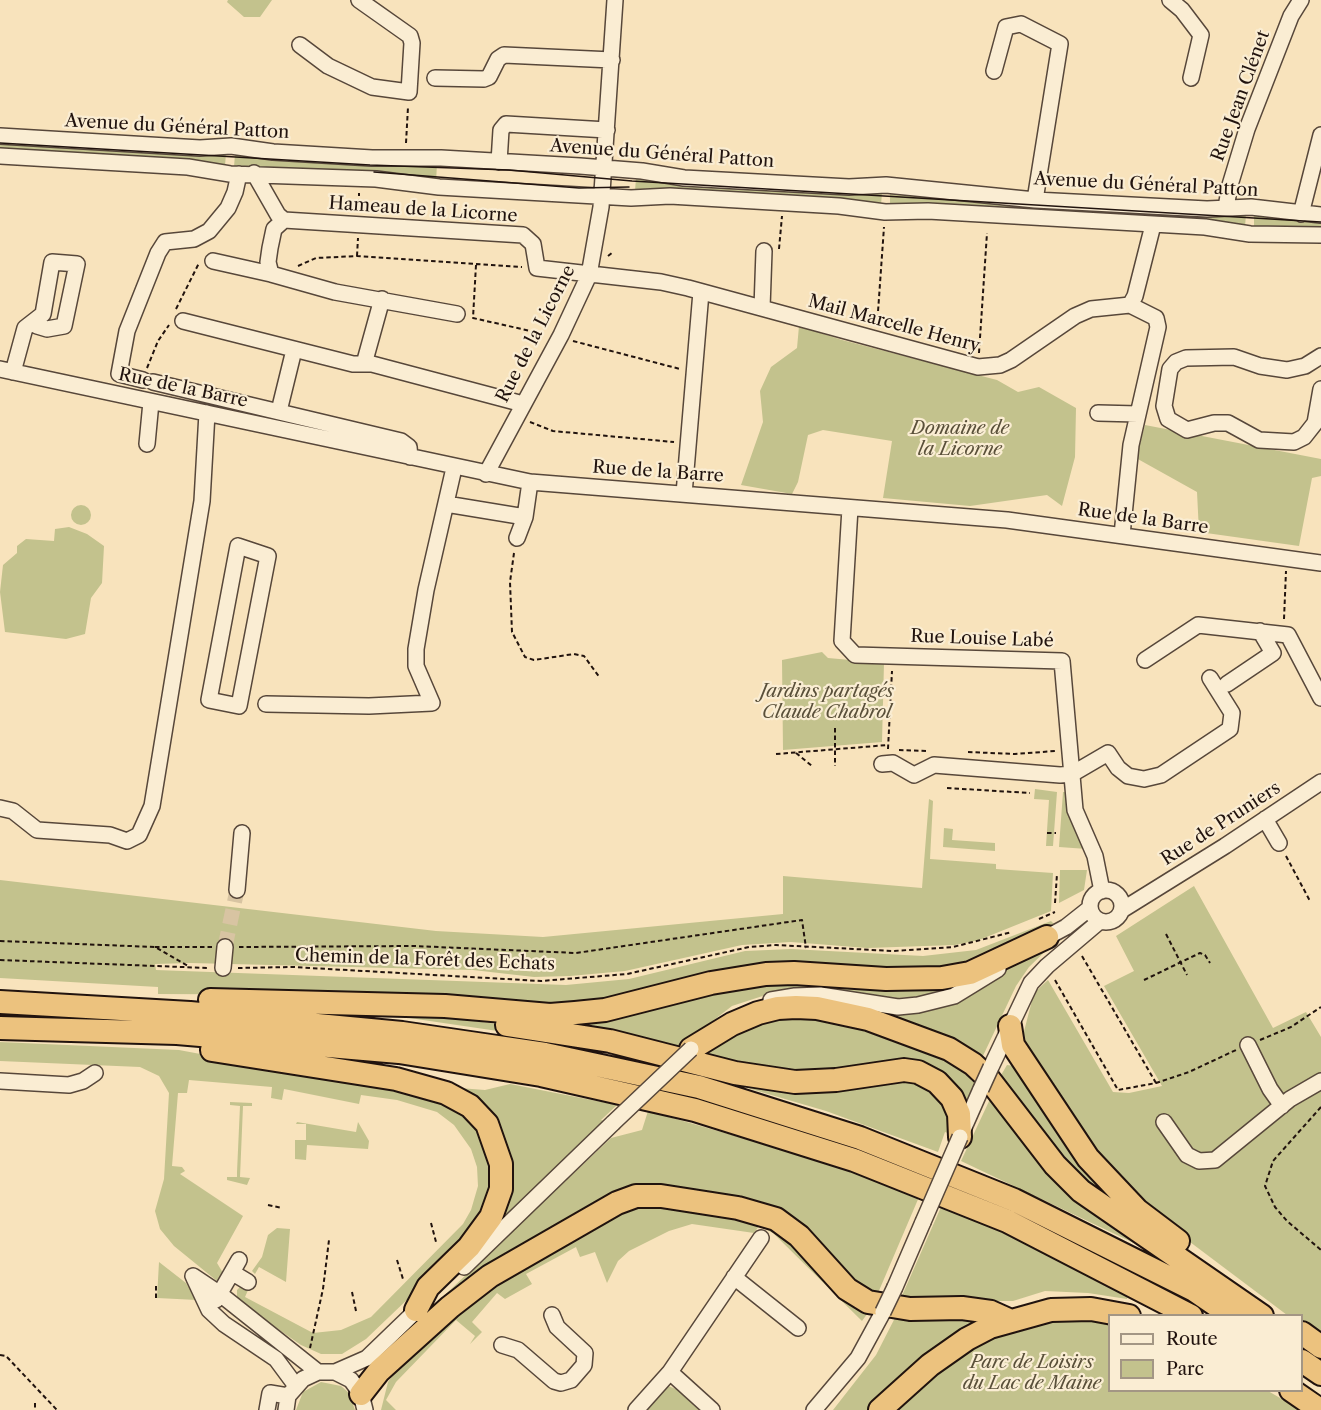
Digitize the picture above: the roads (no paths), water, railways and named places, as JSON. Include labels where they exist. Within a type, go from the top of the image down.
[{"type":"highway","points":[[135,1009],[170,999],[445,1006],[550,1015],[575,1013],[605,1010],[711,983],[766,974],[794,973],[886,979],[942,978],[970,973],[1041,929]]},
{"type":"highway","points":[[0,1002],[135,1009],[402,1033],[545,1054],[699,1087],[860,1137],[1014,1200],[1194,1290],[1229,1314]]},
{"type":"highway","points":[[391,1006],[610,1041],[735,1073],[795,1082],[836,1080],[904,1070],[918,1072],[937,1082],[952,1098],[959,1114],[960,1137]]},
{"type":"highway","points":[[691,1049],[732,1024],[749,1017],[778,1008],[796,1007],[817,1008],[868,1019],[950,1049],[973,1064],[996,1087],[1049,1156],[1081,1191],[1259,1314]]},
{"type":"highway","points":[[1010,1026],[1013,1045],[1073,1137],[1108,1180],[1137,1210],[1275,1314]]},
{"type":"highway","points":[[0,1028],[177,1033],[399,1052],[541,1075],[695,1110],[854,1161],[1007,1221],[1187,1314]]},
{"type":"highway","points":[[47,1030],[111,1041],[220,1050],[396,1079],[446,1093],[470,1106],[487,1124],[495,1144],[501,1164],[501,1189],[491,1217],[469,1247],[428,1287],[416,1310]]},
{"type":"highway","points":[[363,1402],[379,1371],[450,1306],[490,1276],[617,1203],[636,1196],[661,1196],[738,1208],[776,1219],[799,1236],[847,1289],[868,1302],[910,1309],[962,1308],[991,1312],[1011,1321]]},
{"type":"highway","points":[[880,1410],[930,1365],[967,1339],[1011,1321],[1051,1310],[1091,1309],[1119,1314]]},
{"type":"highway","points":[[1303,1334],[1321,1347]]},
{"type":"highway","points":[[1303,1344],[1321,1356]]},
{"type":"highway","points":[[1303,1362],[1321,1374]]},
{"type":"highway","points":[[1303,1386],[1321,1397]]},
{"type":"highway","points":[[1294,1392],[1320,1410]]},
{"type":"street","points":[[300,45],[328,66],[372,87],[409,92],[412,43],[410,36],[359,0]]},
{"type":"street","name":"Rue de la Licorne","points":[[486,474],[561,335],[589,275],[605,169],[615,0]]},
{"type":"street","points":[[1170,0],[1182,10],[1201,35],[1191,78]]},
{"type":"street","name":"Rue Jean Clénet","points":[[1226,207],[1230,185],[1247,129],[1291,16],[1301,0]]},
{"type":"street","points":[[994,71],[1006,27],[1022,24],[1060,44],[1035,200]]},
{"type":"street","points":[[435,78],[484,79],[489,77],[498,59],[504,55],[612,60]]},
{"type":"street","points":[[499,162],[501,130],[506,124],[607,129]]},
{"type":"street","points":[[1300,214],[1321,135]]},
{"type":"street","name":"Avenue du Général Patton","points":[[0,136],[200,148],[231,146],[273,152],[372,158],[499,162],[605,169],[684,178],[849,187],[886,185],[1035,200],[1251,207],[1321,215]]},
{"type":"street","points":[[0,156],[188,167],[239,174],[376,179],[439,187],[631,198],[670,196],[838,206],[885,213],[928,212],[1205,227],[1250,234],[1321,235]]},
{"type":"street","points":[[239,174],[228,208],[209,231],[194,239],[165,242],[158,253],[127,331],[119,374],[401,441],[409,447],[410,457]]},
{"type":"street","points":[[254,174],[278,215],[284,220],[274,229],[270,248],[268,262],[276,275]]},
{"type":"street","name":"Hameau de la Licorne","points":[[284,220],[523,235],[533,244],[537,268],[589,275]]},
{"type":"street","points":[[1122,535],[1131,445],[1158,327],[1156,318],[1130,305],[1135,296],[1153,225]]},
{"type":"street","points":[[762,308],[764,251]]},
{"type":"street","points":[[207,260],[276,275],[335,292],[382,299],[457,315]]},
{"type":"street","name":"Mail Marcelle Henry","points":[[589,275],[661,282],[952,361],[987,367],[1011,360],[1085,312],[1130,305]]},
{"type":"street","points":[[684,494],[701,292]]},
{"type":"street","points":[[364,364],[382,299]]},
{"type":"street","points":[[176,319],[294,350],[352,364],[364,364],[523,404]]},
{"type":"street","points":[[6,370],[25,328],[34,322]]},
{"type":"street","points":[[279,411],[294,350]]},
{"type":"street","points":[[1321,356],[1305,366],[1287,370],[1260,366],[1234,357],[1209,355],[1186,358],[1176,362],[1170,369],[1164,406],[1168,419],[1187,430],[1214,423],[1228,423],[1259,440],[1294,442],[1304,437],[1314,423],[1321,389]]},
{"type":"street","name":"Rue de la Barre","points":[[6,370],[454,468],[530,482],[1007,520],[1321,564]]},
{"type":"street","points":[[147,444],[151,402]]},
{"type":"street","points":[[0,808],[13,811],[37,830],[110,835],[128,841],[139,835],[152,806],[202,501],[207,413]]},
{"type":"street","points":[[1098,413],[1138,414]]},
{"type":"street","points":[[239,706],[268,556],[238,546],[209,700],[239,706],[265,707],[432,703],[416,666],[416,649],[426,590],[454,468]]},
{"type":"street","points":[[516,544],[525,517],[530,482]]},
{"type":"street","points":[[447,504],[525,517]]},
{"type":"street","name":"Rue Louise Labé","points":[[850,508],[842,641],[855,656],[1062,661],[1075,810],[1095,856],[1102,891]]},
{"type":"street","points":[[1145,660],[1198,625],[1288,634],[1321,698]]},
{"type":"street","points":[[1227,684],[1273,653],[1260,631]]},
{"type":"street","points":[[882,764],[893,764],[914,775],[934,765],[1072,774],[1108,753],[1118,768],[1128,776],[1144,779],[1161,775],[1230,729],[1233,713],[1210,678]]},
{"type":"street","name":"Rue de Pruniers","points":[[1121,904],[1141,898],[1321,782]]},
{"type":"street","points":[[1265,819],[1279,843]]},
{"type":"street","points":[[237,890],[242,833]]},
{"type":"street","points":[[290,1398],[303,1379],[318,1372],[335,1372],[367,1358],[691,1049],[736,1011],[784,997],[831,996],[898,1006],[947,999],[966,991],[1041,929],[1066,927],[1090,908],[1094,896],[1102,891],[1112,891],[1121,904],[1112,921],[1100,921],[1093,916],[1090,908]]},
{"type":"street","points":[[814,1410],[858,1358],[883,1312],[1028,988],[1100,921]]},
{"type":"street","points":[[223,968],[225,947]]},
{"type":"street","points":[[1248,1045],[1270,1089],[1282,1106]]},
{"type":"street","points":[[0,1081],[69,1085],[83,1081],[95,1073]]},
{"type":"street","points":[[1164,1122],[1187,1155],[1198,1161],[1215,1160],[1282,1106],[1321,1082]]},
{"type":"street","points":[[638,1407],[670,1372],[761,1238]]},
{"type":"street","points":[[209,1310],[236,1266],[248,1282]]},
{"type":"street","points":[[290,1398],[276,1359],[224,1324],[209,1310],[193,1276],[220,1294],[248,1319],[318,1372]]},
{"type":"street","points":[[734,1277],[798,1328]]},
{"type":"street","points":[[209,1310],[248,1319]]},
{"type":"street","points":[[502,1345],[518,1350],[554,1381],[561,1383],[571,1380],[584,1365],[585,1353],[557,1327],[552,1316]]},
{"type":"street","points":[[335,1372],[351,1380],[363,1402]]},
{"type":"street","points":[[670,1372],[712,1410]]},
{"type":"street","points":[[267,1410],[270,1393],[290,1398]]},
{"type":"tunnel","points":[[225,947],[237,890]]},
{"type":"tram line","points":[[0,143],[370,165],[509,170],[632,181],[1321,222]]},
{"type":"tram line","points":[[374,172],[579,188],[629,187]]},
{"type":"park label","name":"Domaine de la Licorne","points":[[960,439]]},
{"type":"park label","name":"Jardins partagés Claude Chabrol","points":[[827,702]]},
{"type":"park label","name":"Parc de Loisirs du Lac de Maine","points":[[1032,1373]]}]
